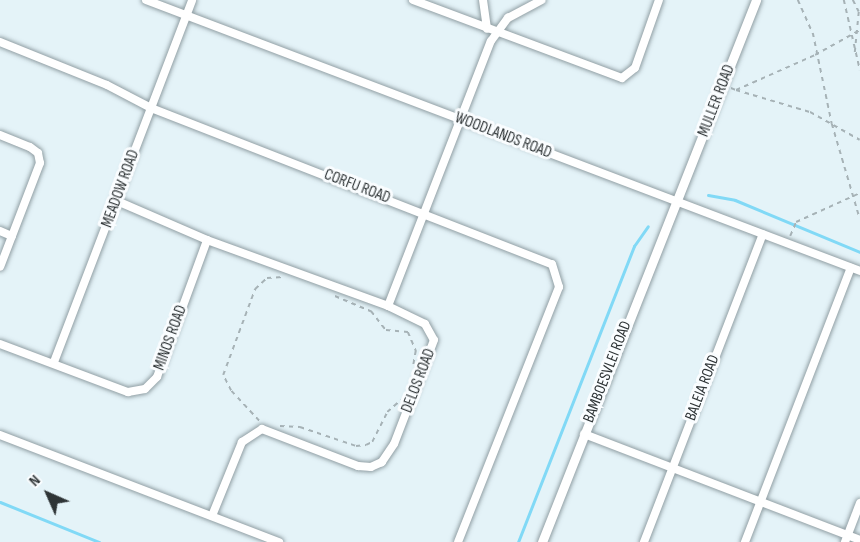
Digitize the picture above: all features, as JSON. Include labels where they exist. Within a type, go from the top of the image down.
[{"type":"street","name":"WOODLANDS ROAD","points":[[146,0],[860,271]]},
{"type":"street","name":"MEADOW ROAD","points":[[54,362],[192,0]]},
{"type":"street","points":[[413,0],[618,78],[628,76],[635,68],[659,0]]},
{"type":"street","points":[[483,0],[487,29]]},
{"type":"street","points":[[388,306],[496,32],[508,18],[542,0]]},
{"type":"street","name":"MULLER ROAD","points":[[675,202],[756,0]]},
{"type":"street","name":"CORFU ROAD","points":[[0,42],[106,85],[151,108],[542,258],[558,274],[556,296],[458,542]]},
{"type":"street","points":[[0,135],[30,147],[39,158],[0,267]]},
{"type":"street","name":"DELOS ROAD","points":[[117,201],[207,240],[388,306],[425,324],[434,340],[391,450],[382,462],[371,467],[358,466],[276,433],[257,431]]},
{"type":"street","name":"BAMBOESVLEI ROAD","points":[[542,542],[675,202]]},
{"type":"street","points":[[0,231],[12,236]]},
{"type":"street","name":"BALEIA ROAD","points":[[644,542],[763,234]]},
{"type":"street","name":"MINOS ROAD","points":[[0,344],[54,362],[128,392],[152,383],[207,240]]},
{"type":"street","points":[[745,542],[851,268]]},
{"type":"street","points":[[212,516],[237,450],[257,431]]},
{"type":"street","points":[[584,434],[760,502],[847,539],[860,540]]},
{"type":"street","points":[[0,435],[279,542]]},
{"type":"street","points":[[847,539],[860,503]]},
{"type":"path","points":[[798,0],[813,33],[815,55],[832,124],[860,219]]},
{"type":"path","points":[[844,0],[850,37],[860,70]]},
{"type":"path","points":[[853,0],[859,12],[859,31],[855,54]]},
{"type":"path","points":[[736,90],[815,55],[859,31]]},
{"type":"path","points":[[723,86],[810,112],[860,140]]},
{"type":"path","points":[[792,231],[796,222],[860,193]]},
{"type":"path","points":[[257,431],[259,420],[231,391],[223,375],[255,290],[267,278],[286,278]]},
{"type":"path","points":[[333,296],[371,311],[386,330],[408,332],[416,351],[413,373]]},
{"type":"path","points":[[285,428],[300,427],[356,446],[366,445],[372,442],[387,412],[403,398]]},
{"type":"waterway","points":[[708,195],[735,200],[860,252]]},
{"type":"waterway","points":[[518,542],[634,246],[648,226]]},
{"type":"waterway","points":[[0,502],[99,542]]}]
